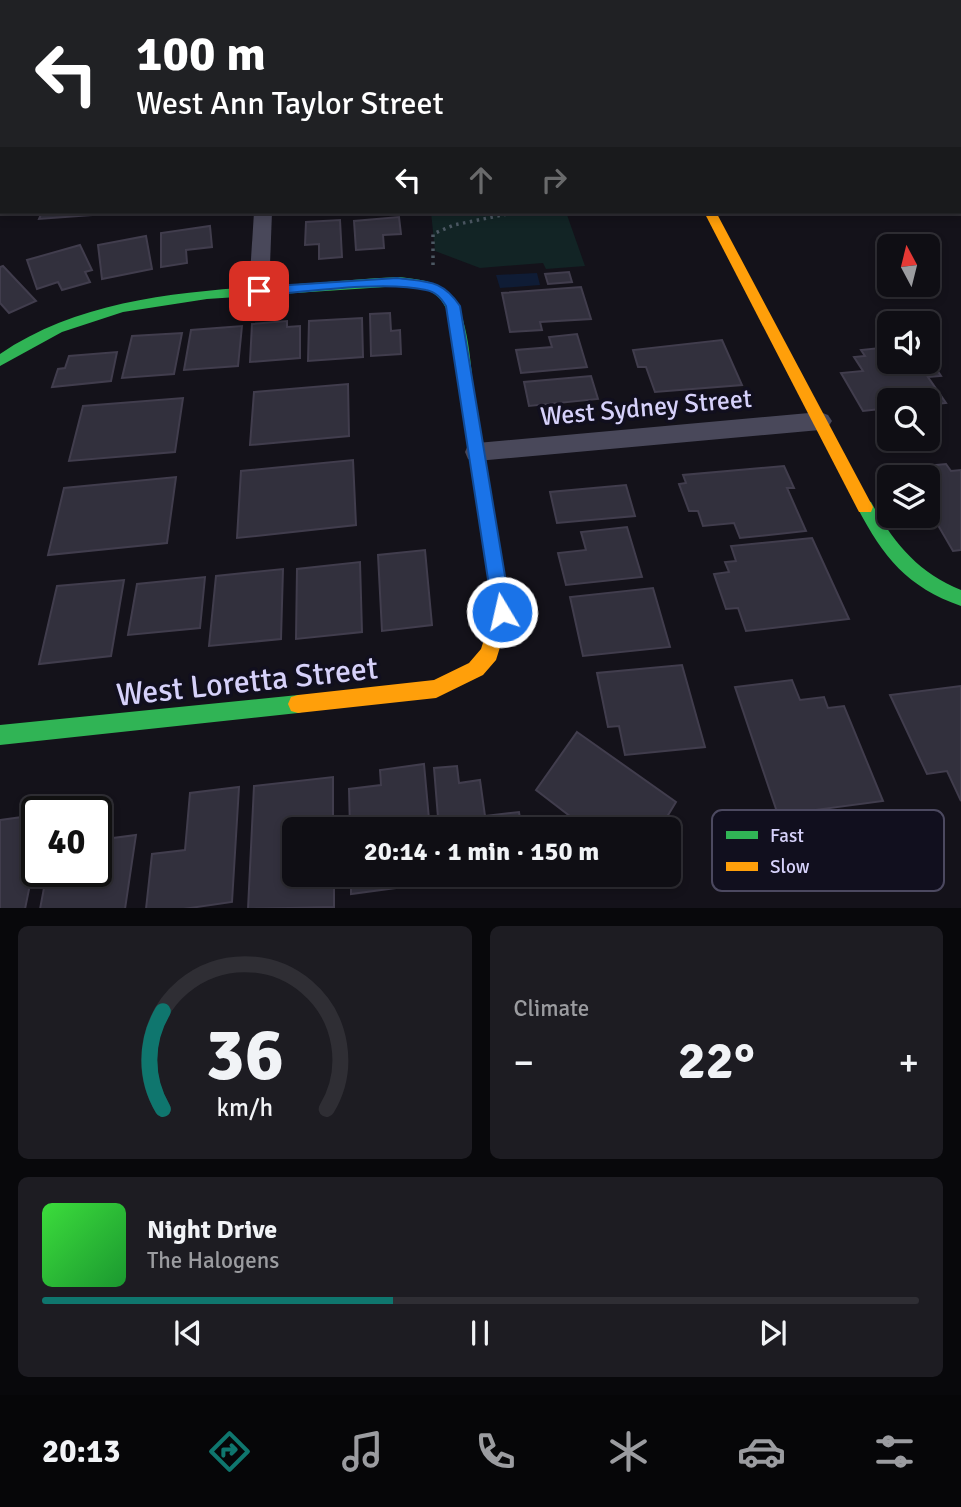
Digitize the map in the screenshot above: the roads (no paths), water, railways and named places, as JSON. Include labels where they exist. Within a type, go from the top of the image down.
[{"type":"street","points":[[259,291],[263,214]]},
{"type":"street","points":[[711,214],[884,543],[904,567],[933,587],[961,598]]},
{"type":"street","points":[[0,360],[32,339],[56,328],[144,303],[259,291],[397,282],[431,286],[445,293],[453,306],[477,452]]},
{"type":"street","name":"West Sydney Street","points":[[477,452],[820,421]]},
{"type":"street","name":"West Loretta Street","points":[[0,735],[436,689],[470,675],[490,655],[502,612],[477,452]]},
{"type":"water","points":[[537,273],[540,285],[500,288],[496,275]]}]
